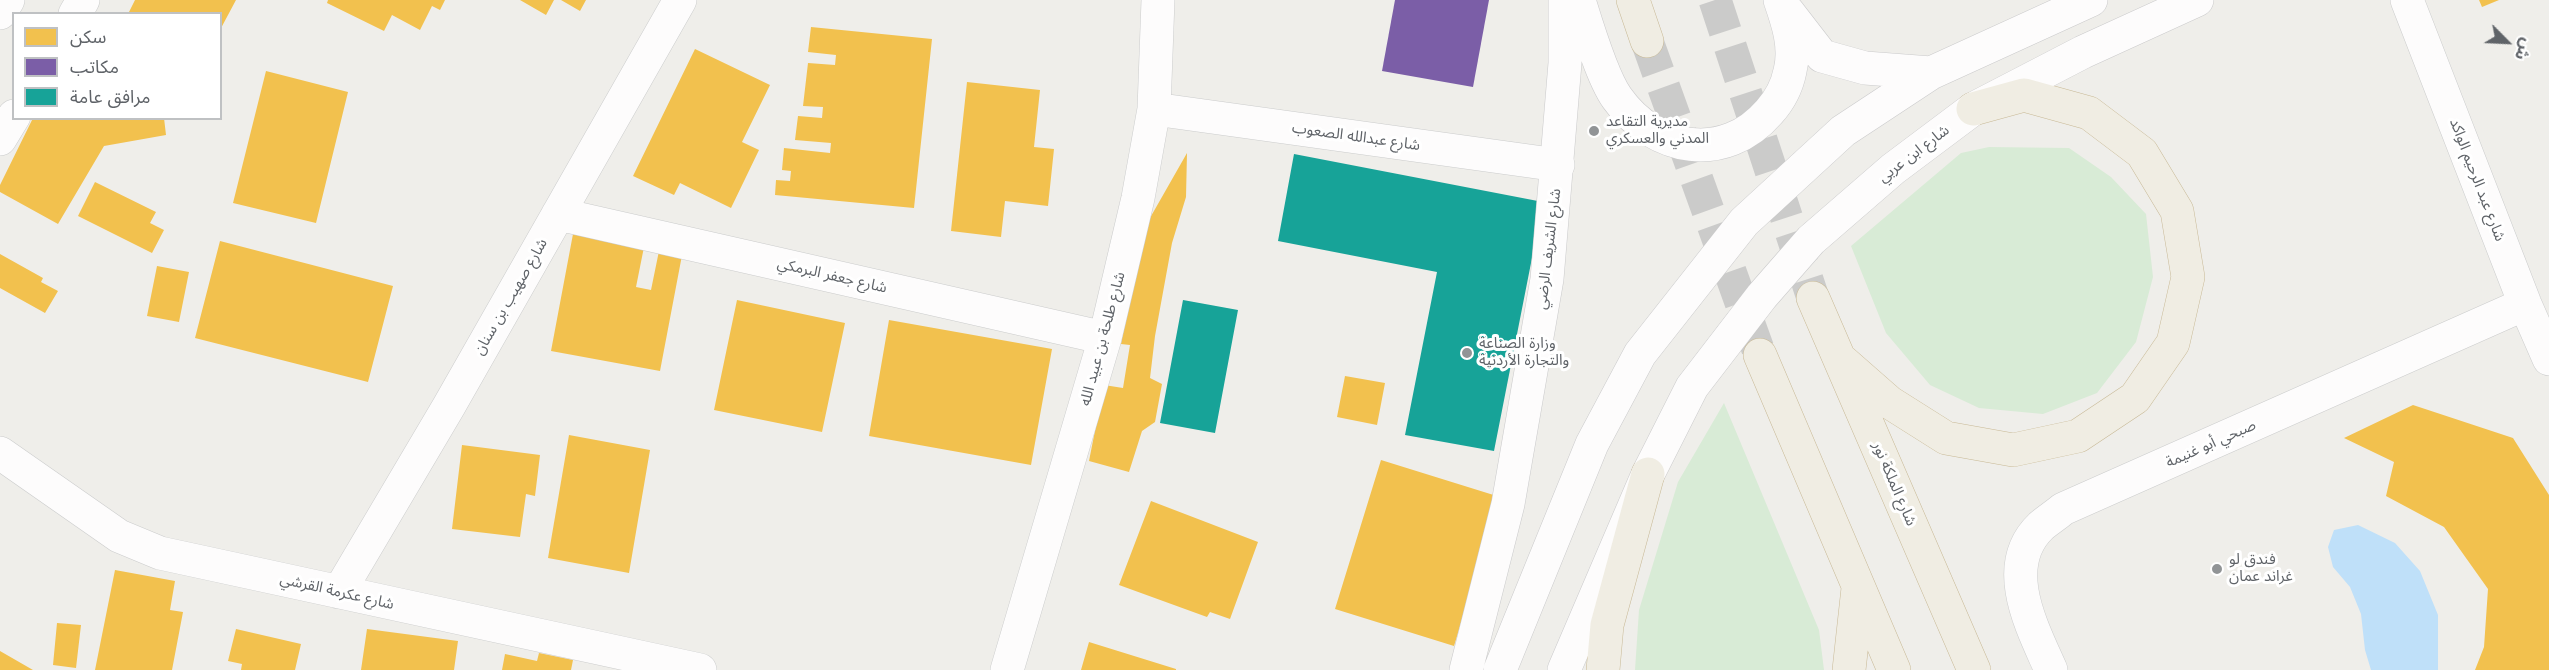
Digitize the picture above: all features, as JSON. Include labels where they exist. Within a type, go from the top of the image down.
[{"type":"highway","points":[[1633,0],[1647,40]]},
{"type":"highway","points":[[1840,359],[1890,402],[1946,438],[2013,450],[2078,436],[2088,430],[2135,398],[2173,343],[2188,277],[2183,244],[2177,211],[2142,153],[2089,112],[2024,95],[1973,109]]},
{"type":"highway","name":"شارع الملكة نور","points":[[1813,298],[1974,670]]},
{"type":"highway","points":[[1760,355],[1894,670]]},
{"type":"highway","points":[[1603,670],[1607,625],[1648,474]]},
{"type":"highway","points":[[1849,670],[1858,586]]},
{"type":"street","points":[[0,13],[8,0]]},
{"type":"street","name":"شارع صهيب بن سنان","points":[[339,592],[455,396],[680,0]]},
{"type":"street","name":"شارع طلحة بن عبيد الله","points":[[1007,670],[1105,338],[1138,198],[1154,110],[1158,0]]},
{"type":"street","name":"شارع الشريف الرضي","points":[[1466,670],[1508,504],[1547,279],[1565,63],[1565,0]]},
{"type":"street","points":[[1579,0],[1600,60],[1617,98],[1637,119],[1659,135],[1687,144],[1716,144],[1737,138],[1758,124],[1778,101],[1790,72],[1792,50],[1789,27],[1781,0]]},
{"type":"street","points":[[1781,0],[1791,18],[1822,56],[1865,68],[1931,74]]},
{"type":"street","points":[[1500,670],[1592,444],[1640,354],[1744,222],[1844,131],[1931,74],[2091,0]]},
{"type":"street","name":"شارع ابن عربي","points":[[1648,474],[1692,387],[1762,296],[1811,240],[1893,169],[1973,109],[2083,52],[2197,0]]},
{"type":"street","name":"شارع عبد الرحيم الواكد","points":[[2407,0],[2525,304],[2549,358]]},
{"type":"street","name":"شارع عبدالله الصعوب","points":[[1154,110],[1558,165]]},
{"type":"street","points":[[0,139],[12,119]]},
{"type":"street","name":"شارع جعفر البرمكي","points":[[558,214],[1105,338]]},
{"type":"street","name":"صبحي أبو غنيمة","points":[[2051,670],[2022,595],[2019,572],[2027,546],[2040,528],[2055,515],[2063,509],[2525,304]]},
{"type":"street","name":"شارع عكرمة القرشي","points":[[0,453],[119,536],[160,553],[700,670]]},
{"type":"street","points":[[1564,670],[1648,474]]},
{"type":"green space","points":[[1989,147],[2069,148],[2111,177],[2146,214],[2153,277],[2136,342],[2097,393],[2043,414],[1979,408],[1930,385],[1886,333],[1851,246],[1961,153]]},
{"type":"green space","points":[[1724,403],[1819,630],[1824,670],[1635,670],[1639,610],[1678,482]]},
{"type":"water","points":[[2358,525],[2395,543],[2420,571],[2438,615],[2438,670],[2371,670],[2365,650],[2361,614],[2350,587],[2333,567],[2328,547],[2334,530]]},
{"type":"building: سكن","points":[[135,0],[236,0],[222,26],[222,12],[129,12]]},
{"type":"building: سكن","points":[[328,0],[445,0],[440,10],[432,6],[420,30],[392,15],[384,31],[327,3]]},
{"type":"building: سكن","points":[[520,0],[554,0],[546,15]]},
{"type":"building: سكن","points":[[561,0],[586,0],[580,11]]},
{"type":"building: سكن","points":[[2479,0],[2499,0],[2482,7]]},
{"type":"building: سكن","points":[[811,27],[932,39],[914,208],[775,195],[776,180],[790,181],[791,171],[782,170],[784,148],[830,153],[831,143],[795,140],[798,116],[822,118],[823,107],[803,106],[808,63],[835,65],[836,55],[808,52]]},
{"type":"building: سكن","points":[[695,49],[770,85],[742,142],[759,150],[731,208],[680,183],[674,195],[633,176]]},
{"type":"building: سكن","points":[[266,71],[348,92],[316,223],[233,203]]},
{"type":"building: سكن","points":[[967,82],[1040,90],[1034,147],[1054,149],[1048,206],[1005,201],[1001,237],[951,231]]},
{"type":"building: سكن","points":[[32,120],[164,120],[166,135],[104,146],[58,224],[0,192],[0,185]]},
{"type":"building: سكن","points":[[1187,153],[1186,197],[1172,243],[1155,336],[1150,378],[1162,384],[1155,422],[1142,431],[1129,472],[1089,461],[1104,385],[1123,388],[1130,345],[1121,344],[1138,239]]},
{"type":"building: سكن","points":[[95,182],[156,212],[150,223],[164,230],[152,253],[78,216]]},
{"type":"building: سكن","points":[[573,234],[644,247],[636,287],[651,290],[660,246],[683,250],[660,371],[551,351]]},
{"type":"building: سكن","points":[[220,241],[393,286],[368,382],[195,338]]},
{"type":"building: سكن","points":[[0,254],[43,278],[41,282],[58,291],[45,313],[0,288]]},
{"type":"building: سكن","points":[[157,266],[189,272],[179,322],[147,316]]},
{"type":"building: سكن","points":[[737,300],[845,323],[822,432],[714,410]]},
{"type":"building: سكن","points":[[889,320],[1052,349],[1031,465],[869,436]]},
{"type":"building: سكن","points":[[1345,376],[1385,383],[1377,425],[1337,417]]},
{"type":"building: سكن","points":[[2413,405],[2513,438],[2549,495],[2549,670],[2475,670],[2484,647],[2488,589],[2444,527],[2386,496],[2394,462],[2344,438]]},
{"type":"building: سكن","points":[[569,435],[650,450],[629,573],[548,558]]},
{"type":"building: سكن","points":[[462,445],[540,455],[535,496],[526,494],[520,537],[452,529]]},
{"type":"building: سكن","points":[[1381,460],[1500,497],[1454,646],[1335,609]]},
{"type":"building: سكن","points":[[1151,501],[1258,542],[1230,619],[1210,612],[1207,617],[1119,585]]},
{"type":"building: سكن","points":[[115,570],[175,581],[170,610],[183,612],[172,670],[95,670]]},
{"type":"building: سكن","points":[[57,623],[81,625],[76,668],[53,665]]},
{"type":"building: سكن","points":[[236,629],[301,644],[295,670],[241,670],[242,664],[228,661]]},
{"type":"building: سكن","points":[[367,629],[458,641],[454,670],[361,670]]},
{"type":"building: سكن","points":[[1089,642],[1176,669],[1176,670],[1081,670]]},
{"type":"building: سكن","points":[[0,651],[33,670],[0,670]]},
{"type":"building: سكن","points":[[539,653],[573,660],[571,670],[502,670],[505,654],[537,661]]},
{"type":"building: مكاتب","points":[[1395,0],[1489,0],[1473,87],[1382,71]]},
{"type":"building: مرافق عامة","name":"وزارة الصناعة والتجارة الأردنية","points":[[1294,154],[1543,202],[1494,451],[1405,435],[1437,272],[1278,241]]},
{"type":"building: مرافق عامة","points":[[1183,300],[1238,310],[1215,433],[1160,423]]},
{"type":"tunnel","points":[[1715,0],[1813,298]]},
{"type":"tunnel","points":[[1647,41],[1760,355]]},
{"type":"place","name":"مديرية التقاعد المدني والعسكري","points":[[1594,131]]},
{"type":"place","name":"وزارة الصناعة والتجارة الأردنية","points":[[1467,353]]},
{"type":"place","name":"فندق لو غراند عمان","points":[[2217,569]]}]
